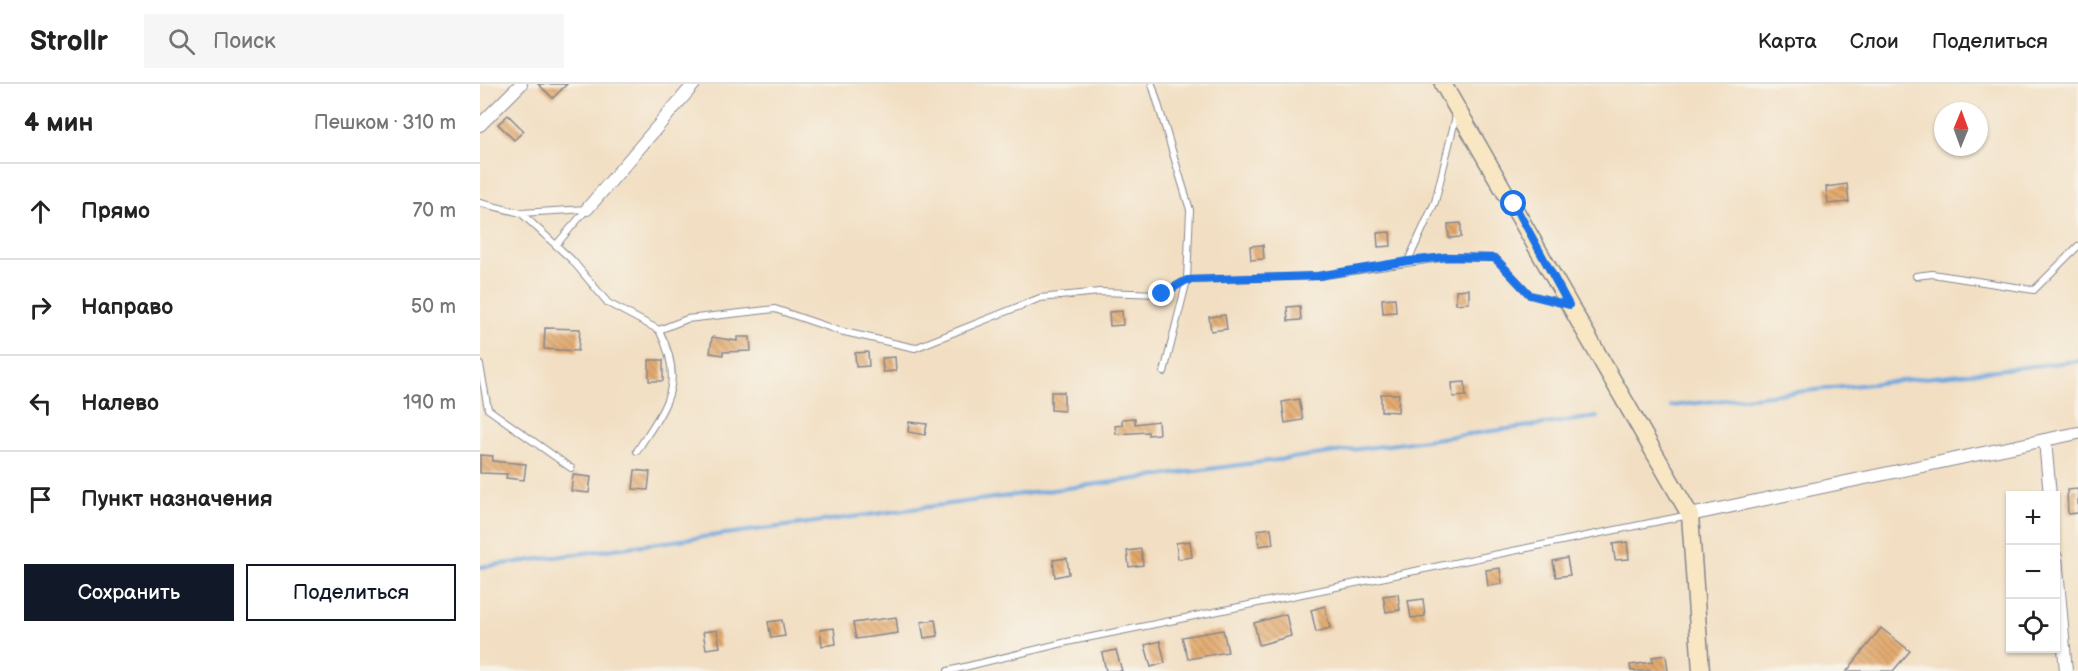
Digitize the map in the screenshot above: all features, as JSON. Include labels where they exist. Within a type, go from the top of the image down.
[{"type":"street","points":[[480,125],[521,84]]},
{"type":"street","points":[[587,209],[694,84]]},
{"type":"street","points":[[1443,84],[1690,515],[1701,671]]},
{"type":"street","points":[[1690,515],[2078,434]]},
{"type":"street","points":[[2044,440],[2050,491]]},
{"type":"street","points":[[2059,599],[2066,671]]},
{"type":"lane","points":[[1152,84],[1190,210],[1187,280],[1164,372]]},
{"type":"lane","points":[[1408,261],[1435,202],[1458,110]]},
{"type":"lane","points":[[480,203],[521,213],[587,209]]},
{"type":"lane","points":[[556,245],[587,209]]},
{"type":"lane","points":[[521,213],[572,260],[608,303],[659,330],[669,350],[674,382],[662,412],[637,451]]},
{"type":"lane","points":[[1916,276],[1932,274],[2034,290],[2078,246]]},
{"type":"lane","points":[[659,330],[687,319],[775,309],[840,331],[915,348],[1040,298],[1098,292],[1162,294],[1187,280],[1318,276],[1446,257],[1495,258],[1530,295],[1569,305]]},
{"type":"lane","points":[[480,365],[488,409],[571,468]]},
{"type":"lane","points":[[948,671],[1067,642],[1690,515]]},
{"type":"building","points":[[538,84],[567,84],[553,98]]},
{"type":"building","points":[[508,115],[524,131],[514,140],[498,124]]},
{"type":"building","points":[[1847,184],[1849,202],[1828,204],[1826,187]]},
{"type":"building","points":[[1461,223],[1461,237],[1449,238],[1448,224]]},
{"type":"building","points":[[1390,232],[1391,246],[1378,247],[1377,233]]},
{"type":"building","points":[[1263,245],[1264,259],[1251,260],[1250,246]]},
{"type":"building","points":[[1469,289],[1469,303],[1456,304],[1456,290]]},
{"type":"building","points":[[1395,298],[1396,312],[1383,313],[1382,299]]},
{"type":"building","points":[[1300,306],[1301,320],[1288,321],[1287,307]]},
{"type":"building","points":[[1122,311],[1123,325],[1110,326],[1109,312]]},
{"type":"building","points":[[1225,315],[1227,329],[1211,331],[1209,317]]},
{"type":"building","points":[[545,328],[580,329],[578,351],[544,349]]},
{"type":"building","points":[[712,337],[737,341],[737,337],[750,337],[751,351],[723,352],[723,355],[710,353]]},
{"type":"building","points":[[868,352],[869,366],[856,367],[855,353]]},
{"type":"building","points":[[895,357],[896,371],[883,372],[882,358]]},
{"type":"building","points":[[649,360],[663,360],[663,381],[649,381]]},
{"type":"building","points":[[1465,382],[1466,396],[1453,397],[1452,383]]},
{"type":"building","points":[[1051,392],[1064,392],[1064,411],[1051,410]]},
{"type":"building","points":[[1381,394],[1399,394],[1398,412],[1381,411]]},
{"type":"building","points":[[1299,399],[1303,420],[1285,423],[1282,402]]},
{"type":"building","points":[[1135,418],[1135,424],[1158,421],[1159,434],[1148,435],[1148,432],[1116,434],[1115,426],[1122,425],[1122,419]]},
{"type":"building","points":[[909,422],[927,424],[925,435],[908,432]]},
{"type":"building","points":[[480,455],[493,456],[492,461],[526,464],[524,480],[506,478],[507,474],[480,473]]},
{"type":"building","points":[[635,470],[650,472],[648,490],[633,489]]},
{"type":"building","points":[[573,475],[591,477],[589,493],[571,491]]},
{"type":"building","points":[[2078,489],[2078,513],[2068,514],[2067,490]]},
{"type":"building","points":[[1271,528],[1273,544],[1259,546],[1257,530]]},
{"type":"building","points":[[1190,541],[1192,557],[1178,559],[1176,543]]},
{"type":"building","points":[[1627,542],[1629,559],[1615,560],[1613,544]]},
{"type":"building","points":[[1141,549],[1143,565],[1129,567],[1127,551]]},
{"type":"building","points":[[1067,558],[1069,574],[1055,577],[1053,560]]},
{"type":"building","points":[[1567,558],[1570,575],[1556,577],[1553,561]]},
{"type":"building","points":[[1500,568],[1502,584],[1488,586],[1486,570]]},
{"type":"building","points":[[1398,594],[1400,610],[1386,612],[1383,596]]},
{"type":"building","points":[[1423,599],[1425,616],[1411,618],[1408,601]]},
{"type":"building","points":[[1325,606],[1330,628],[1316,632],[1311,610]]},
{"type":"building","points":[[1286,614],[1291,636],[1259,645],[1254,623]]},
{"type":"building","points":[[896,617],[898,633],[856,639],[853,623]]},
{"type":"building","points":[[782,620],[785,636],[771,638],[768,622]]},
{"type":"building","points":[[935,620],[938,636],[924,638],[921,622]]},
{"type":"building","points":[[834,628],[836,644],[822,646],[820,630]]},
{"type":"building","points":[[1881,628],[1910,651],[1893,671],[1847,671]]},
{"type":"building","points":[[717,630],[720,647],[706,649],[703,632]]},
{"type":"building","points":[[1223,630],[1228,652],[1188,659],[1182,637]]},
{"type":"building","points":[[1160,641],[1165,663],[1151,667],[1145,645]]},
{"type":"building","points":[[1116,650],[1122,671],[1106,671],[1102,653]]},
{"type":"building","points":[[1666,655],[1668,671],[1631,671],[1630,665],[1653,662],[1652,657]]},
{"type":"waterway","points":[[1671,406],[2078,361]]},
{"type":"waterway","points":[[480,567],[1597,417]]},
{"type":"route","points":[[1162,294],[1187,280],[1318,276],[1446,257],[1495,258],[1530,295],[1569,305],[1514,204]]}]
